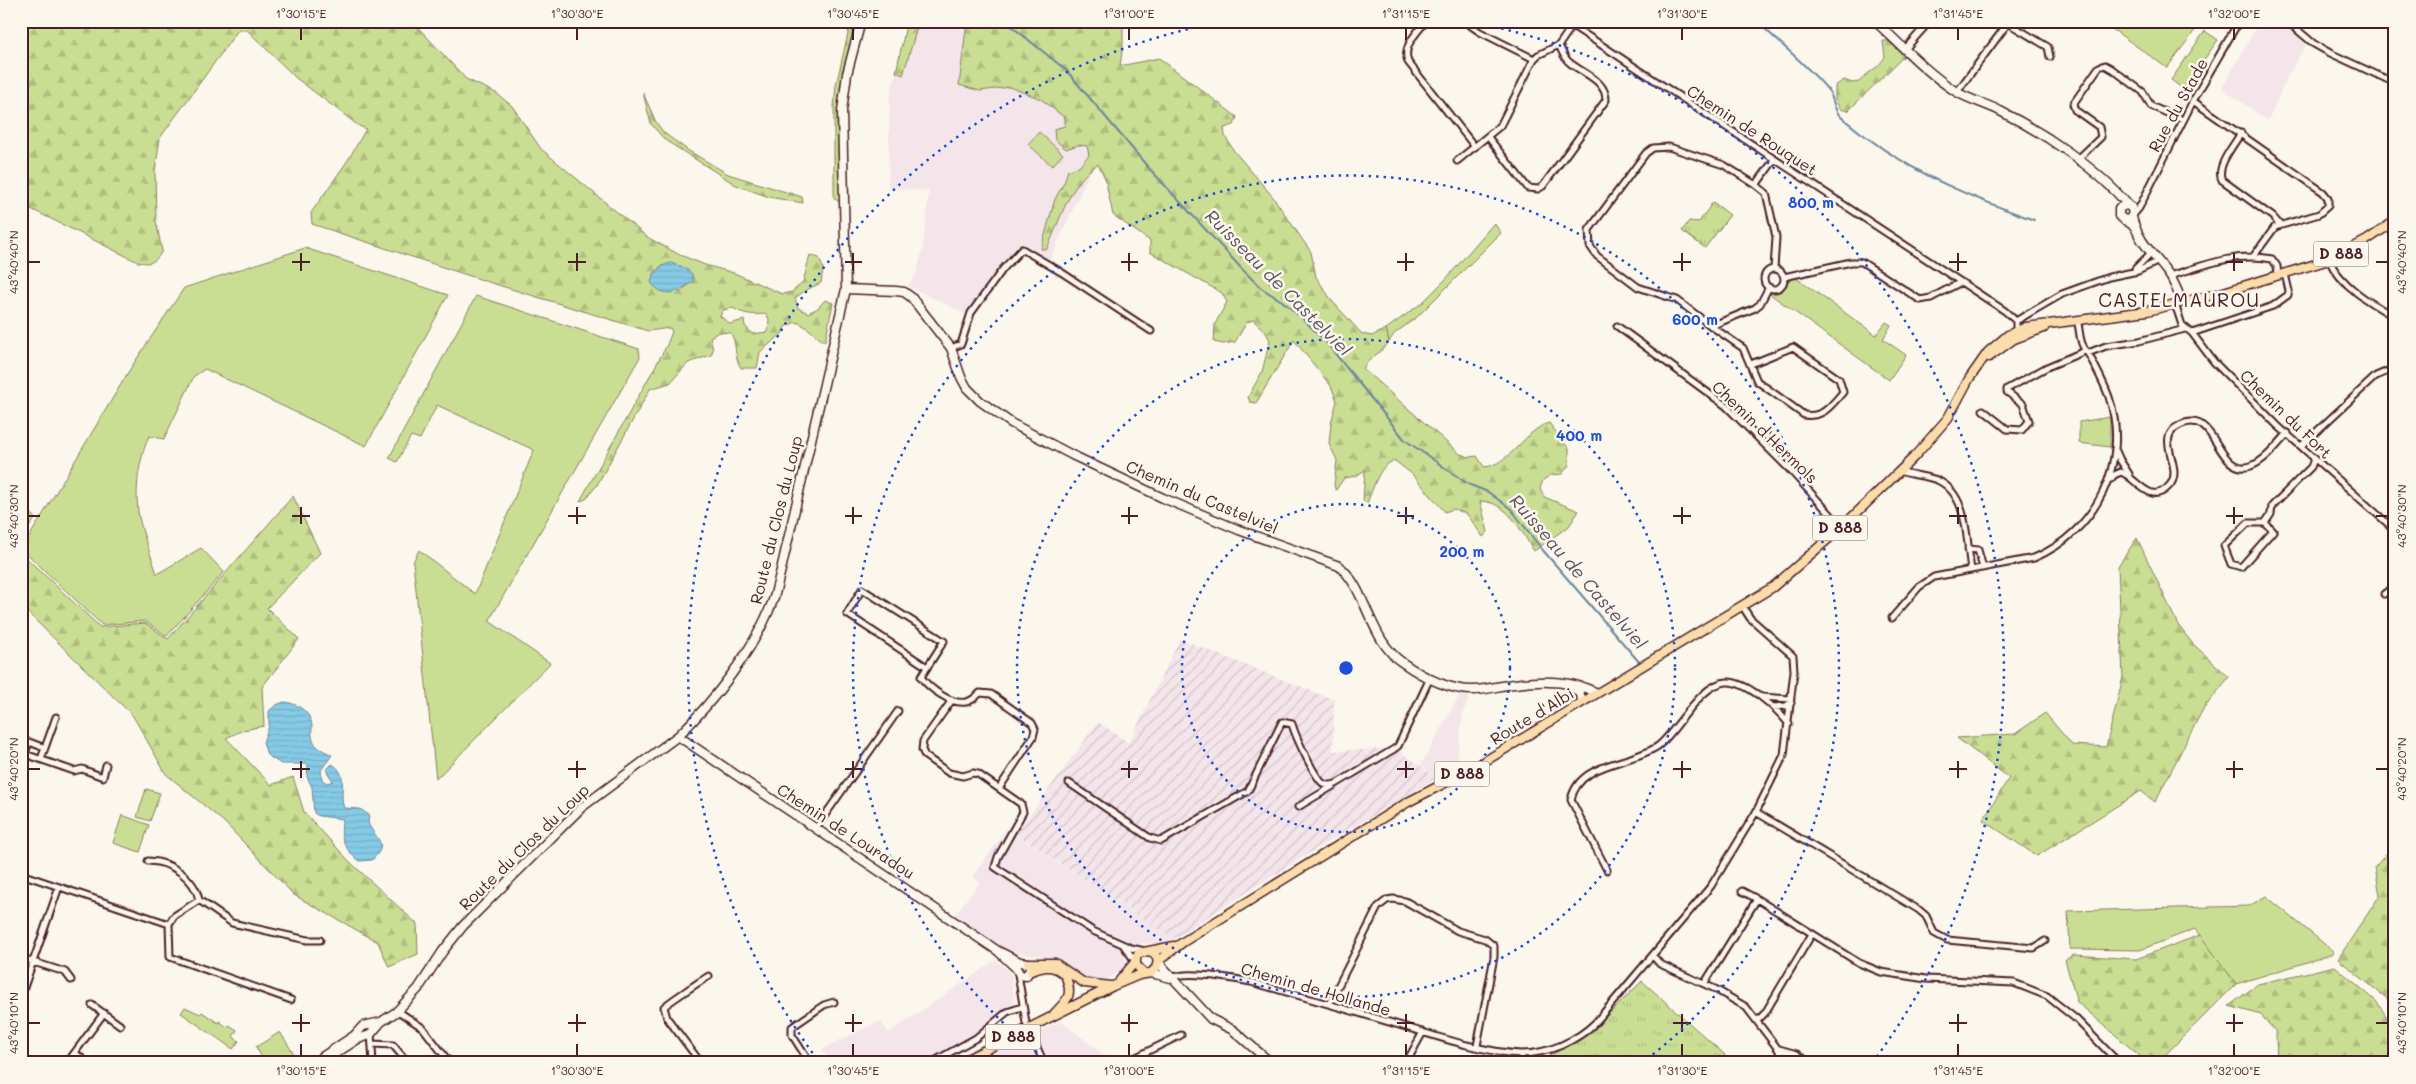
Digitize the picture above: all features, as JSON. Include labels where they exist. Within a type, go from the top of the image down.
[{"type":"main road","name":"D 888","points":[[1743,607],[1786,577],[1842,527],[1908,463],[1948,418],[1964,391],[1968,379],[1988,352],[2021,326],[2148,311],[2282,275],[2328,260],[2366,240],[2395,221]]},
{"type":"main road","name":"Route d'Albi","points":[[1158,962],[1182,942],[1408,802],[1472,769],[1743,607]]},
{"type":"main road","name":"Route d'Albi","points":[[1147,951],[1164,949],[1182,942]]},
{"type":"main road","points":[[1147,951],[1155,954],[1158,962],[1156,968],[1147,973],[1137,968],[1135,962],[1139,953],[1147,951]]},
{"type":"main road","name":"D 888","points":[[1113,986],[1128,973],[1135,962]]},
{"type":"main road","points":[[1023,969],[1055,963],[1084,984],[1113,986]]},
{"type":"main road","points":[[1023,969],[1051,966],[1061,971],[1066,978],[1069,988],[1068,998],[1050,1019]]},
{"type":"main road","name":"D 888","points":[[959,1063],[1113,986],[1147,973]]},
{"type":"street","name":"Route du Clos du Loup","points":[[367,1032],[397,1012],[418,990],[443,951],[463,926],[564,824],[601,792],[678,736],[700,713],[735,668],[758,631],[772,603],[846,289],[842,111],[847,74],[861,21]]},
{"type":"street","points":[[1426,21],[1407,47],[1406,56],[1408,62],[1475,147]]},
{"type":"street","points":[[1464,21],[1480,32],[1534,60]]},
{"type":"street","name":"Chemin de Rouquet","points":[[1565,21],[2005,311],[2021,326]]},
{"type":"street","points":[[1875,21],[1904,49],[1957,92],[1996,109],[2041,134],[2107,185],[2129,206],[2130,217],[2134,226],[2150,254],[2170,276],[2179,302],[2185,329],[2139,341],[2106,346],[2087,352],[2047,367],[2007,389],[2007,392],[2023,404],[2029,421],[2022,430],[2007,429],[1983,410]]},
{"type":"street","points":[[1904,49],[1930,21]]},
{"type":"street","name":"Rue du Stade","points":[[2130,217],[2141,202],[2193,101],[2239,21]]},
{"type":"street","points":[[2287,21],[2314,44],[2395,83]]},
{"type":"street","points":[[1957,92],[2008,23],[2048,47],[2050,56]]},
{"type":"street","points":[[1457,161],[1500,126],[1534,60],[1538,55],[1559,45],[1572,26]]},
{"type":"street","points":[[1488,137],[1528,188],[1538,189],[1543,186],[1606,100],[1606,94],[1601,84],[1570,63],[1559,45]]},
{"type":"street","points":[[2077,160],[2100,137],[2099,127],[2076,110],[2073,104],[2098,67],[2104,65],[2112,69],[2143,92],[2148,103],[2183,120]]},
{"type":"street","points":[[2193,101],[2241,132],[2323,192],[2328,198],[2328,206],[2319,214],[2279,224],[2271,230],[2253,257]]},
{"type":"street","points":[[2241,132],[2222,166],[2220,176],[2222,180],[2273,217],[2279,224]]},
{"type":"street","points":[[1751,364],[1793,347],[1839,379],[1843,392],[1826,412],[1813,416],[1804,415],[1757,381],[1743,348],[1677,300],[1638,287],[1597,256],[1590,246],[1589,230],[1646,153],[1653,148],[1669,147],[1724,165],[1766,193],[1776,237],[1774,269]]},
{"type":"street","points":[[1756,185],[1774,160]]},
{"type":"street","points":[[2107,185],[2116,201],[2119,216],[2130,217]]},
{"type":"street","points":[[2118,210],[2121,206],[2129,206],[2141,202]]},
{"type":"street","points":[[951,348],[961,344],[971,313],[1003,269],[1022,249],[1151,331]]},
{"type":"street","points":[[2128,273],[2140,267],[2150,254]]},
{"type":"street","points":[[2170,276],[2223,259],[2253,257],[2272,259],[2289,291],[2282,300],[2273,306],[2192,333]]},
{"type":"street","points":[[2328,260],[2338,274],[2358,295],[2395,317]]},
{"type":"street","points":[[1784,277],[1851,262],[1862,262],[1920,300],[1932,298],[1961,282]]},
{"type":"street","points":[[2021,326],[2052,298],[2109,277],[2147,268],[2157,262]]},
{"type":"street","points":[[1769,287],[1764,280],[1769,270],[1780,271],[1784,277]]},
{"type":"street","points":[[1769,287],[1780,287],[1784,277]]},
{"type":"street","points":[[1711,326],[1755,308],[1760,304],[1769,287]]},
{"type":"street","name":"Chemin du Castelviel","points":[[846,289],[904,292],[918,304],[951,348],[960,377],[967,388],[980,401],[1011,423],[1072,455],[1163,498],[1239,530],[1339,566],[1351,580],[1385,645],[1401,662],[1430,678],[1471,690],[1516,684],[1561,683],[1584,686],[1597,693]]},
{"type":"street","points":[[2077,320],[2082,345],[2109,397],[2114,419],[2115,448],[2109,481]]},
{"type":"street","name":"Chemin d'Hermols","points":[[1617,326],[1726,406],[1791,471],[1842,527]]},
{"type":"street","name":"Chemin du Fort","points":[[2185,329],[2192,333],[2214,362],[2300,446],[2395,530]]},
{"type":"street","points":[[2300,446],[2376,376],[2395,368]]},
{"type":"street","points":[[1892,618],[1926,582],[1934,577],[2034,558],[2053,548],[2084,522],[2093,511],[2114,475],[2121,472],[2144,491],[2164,490],[2170,486],[2176,471],[2168,442],[2174,429],[2186,423],[2192,422],[2206,427],[2226,459],[2245,467],[2257,462],[2288,433]]},
{"type":"street","points":[[2115,448],[2120,460],[2135,482]]},
{"type":"street","points":[[2265,523],[2271,514],[2272,506],[2311,467],[2314,459]]},
{"type":"street","points":[[1908,463],[1916,473]]},
{"type":"street","points":[[1900,471],[1902,473],[1916,473],[1943,483],[1954,492],[1962,511],[1971,570]]},
{"type":"street","points":[[2248,522],[2265,523],[2273,531],[2268,538],[2240,567],[2230,564],[2224,546],[2248,522]]},
{"type":"street","points":[[1968,550],[1978,550],[1983,568]]},
{"type":"street","points":[[2384,594],[2395,586]]},
{"type":"street","points":[[927,667],[847,614],[862,589],[944,642],[921,677],[926,684],[952,700],[965,703],[980,693],[986,693],[1032,723],[1035,729],[1033,737],[1000,787]]},
{"type":"street","name":"Chemin de Hollande","points":[[1171,978],[1180,975],[1226,977],[1476,1046],[1521,1054],[1552,1048],[1581,1034],[1596,1022],[1711,886],[1756,812],[1784,755],[1794,671],[1791,653],[1750,618],[1743,607]]},
{"type":"street","points":[[1298,807],[1398,746],[1430,678]]},
{"type":"street","points":[[1607,870],[1571,800],[1573,790],[1582,780],[1602,767],[1641,755],[1658,745],[1693,703],[1718,684],[1733,682],[1762,697],[1789,724]]},
{"type":"street","points":[[1561,683],[1578,691],[1583,701]]},
{"type":"street","points":[[1762,697],[1791,701]]},
{"type":"street","points":[[952,700],[922,741],[922,750],[925,756],[949,773],[963,776],[973,773],[978,774],[1000,787],[1021,804],[1023,812],[998,857],[995,867],[1093,931],[1147,951]]},
{"type":"street","points":[[1773,707],[1786,706],[1791,701]]},
{"type":"street","points":[[816,828],[898,711]]},
{"type":"street","points":[[41,759],[56,717]]},
{"type":"street","points":[[1069,783],[1150,838],[1161,841],[1248,791],[1282,722],[1285,721],[1292,724],[1296,738],[1320,780],[1327,785],[1336,784]]},
{"type":"street","name":"Chemin de Louradou","points":[[678,736],[1023,969]]},
{"type":"street","points":[[21,765],[28,742],[45,748]]},
{"type":"street","points":[[21,743],[28,745]]},
{"type":"street","points":[[25,754],[74,771],[82,770],[103,777],[106,765]]},
{"type":"street","points":[[1756,812],[1919,910],[1926,916],[1934,933],[1939,937],[1947,940],[2034,948],[2044,941]]},
{"type":"street","points":[[148,861],[158,861],[184,874],[197,890],[198,900]]},
{"type":"street","points":[[21,874],[169,924]]},
{"type":"street","points":[[21,996],[59,887]]},
{"type":"street","points":[[1742,891],[1859,963],[1881,972],[1926,979],[2014,983],[2047,996],[2076,1019],[2119,1063]]},
{"type":"street","points":[[1329,1004],[1378,907],[1387,900],[1399,899],[1458,931],[1485,939],[1494,946],[1494,957],[1476,1046]]},
{"type":"street","points":[[1704,984],[1757,899]]},
{"type":"street","points":[[198,900],[174,916],[169,924],[168,948],[170,957],[291,1000]]},
{"type":"street","points":[[198,900],[232,923],[307,940],[320,940]]},
{"type":"street","points":[[1757,1021],[1765,1013],[1812,934]]},
{"type":"street","points":[[1122,943],[1135,962]]},
{"type":"street","points":[[1653,956],[1660,964],[1734,998],[1746,1007],[1786,1061]]},
{"type":"street","points":[[21,958],[65,972],[71,980]]},
{"type":"street","points":[[1158,962],[1211,1019],[1233,1030],[1271,1063]]},
{"type":"street","points":[[1023,969],[1021,987],[1022,1007],[1026,1023]]},
{"type":"street","points":[[1147,973],[1171,978]]},
{"type":"street","points":[[701,1063],[667,1018],[664,1007],[667,1002],[684,994],[709,976]]},
{"type":"street","points":[[810,1063],[792,1035],[792,1027],[824,1005],[834,1002]]},
{"type":"street","points":[[92,1004],[120,1025]]},
{"type":"street","points":[[931,1063],[970,1042],[1008,1012],[1022,1007]]},
{"type":"street","points":[[397,1012],[423,1028],[450,1063]]},
{"type":"street","points":[[67,1063],[104,1013]]},
{"type":"street","points":[[367,1032],[373,1044],[373,1063]]},
{"type":"street","points":[[313,1063],[367,1032]]},
{"type":"street","points":[[321,1063],[367,1032]]},
{"type":"street","points":[[1406,1063],[1423,1032]]},
{"type":"street","points":[[1031,1034],[1044,1062]]},
{"type":"street","points":[[1124,1063],[1181,1035]]},
{"type":"street","points":[[373,1044],[393,1045],[408,1063]]},
{"type":"street","points":[[1778,1049],[1790,1052],[1810,1062]]},
{"type":"street","points":[[1786,1061],[1786,1055],[1790,1052]]},
{"type":"street","points":[[75,1053],[88,1063]]},
{"type":"street","points":[[1521,1054],[1522,1063]]},
{"type":"street","points":[[1798,1056],[1799,1063],[1810,1062]]},
{"type":"street","points":[[708,1063],[718,1063]]},
{"type":"shaded area","points":[[911,21],[981,21],[1104,140],[1050,260],[1022,243],[968,315],[908,286],[916,274],[923,248],[929,191],[888,188],[890,95]]},
{"type":"shaded area","points":[[2260,21],[2281,21],[2306,45],[2288,75],[2268,121],[2222,88]]},
{"type":"shaded area","points":[[1180,639],[1334,700],[1333,751],[1381,749],[1400,751],[1437,778],[1311,852],[1173,939],[1016,834],[1098,722],[1129,743]]},
{"type":"shaded area","points":[[1460,694],[1469,697],[1462,716],[1457,766],[1437,778],[1421,765]]},
{"type":"shaded area","points":[[1007,829],[1173,939],[1159,944],[1140,943],[1126,958],[1124,968],[1107,980],[1097,980],[1085,977],[1055,958],[1018,953],[1000,946],[954,916],[980,882],[973,876]]},
{"type":"shaded area","points":[[996,960],[1011,974],[1014,1002],[964,1042],[924,1063],[822,1063],[828,1059],[822,1050],[832,1044],[880,1021],[889,1033]]},
{"type":"shaded area","points":[[1061,1021],[1114,1063],[972,1063],[1036,1033]]},
{"type":"green space","points":[[21,21],[412,21],[466,79],[496,93],[512,106],[541,149],[647,237],[678,254],[705,265],[734,273],[782,294],[792,292],[803,282],[810,255],[819,258],[823,268],[821,283],[795,298],[798,308],[808,313],[818,308],[825,300],[833,303],[825,342],[805,326],[796,322],[785,327],[782,334],[760,352],[757,368],[741,368],[731,333],[719,332],[710,337],[713,350],[711,355],[688,363],[670,383],[650,389],[597,485],[586,499],[580,501],[666,347],[672,332],[670,328],[648,331],[482,280],[312,224],[311,213],[348,160],[366,129],[359,126],[296,78],[247,30],[238,30],[160,138],[155,171],[156,221],[162,251],[155,260],[149,263],[138,262],[21,204]],"holes":[[[662,265],[693,281],[680,292],[652,276]],[[733,308],[749,314],[766,314],[769,319],[768,332],[752,334],[745,326],[744,320],[730,324],[720,316],[723,310]]]},
{"type":"green space","points":[[851,21],[858,21],[841,90],[837,118],[840,203],[834,198],[834,107],[836,85]]},
{"type":"green space","points":[[907,21],[919,21],[903,75],[896,72]]},
{"type":"green space","points":[[967,21],[1123,21],[1123,45],[1120,66],[1159,58],[1237,117],[1234,125],[1224,128],[1225,136],[1234,151],[1273,197],[1311,252],[1316,277],[1332,301],[1362,334],[1372,336],[1386,329],[1389,342],[1363,369],[1460,454],[1470,457],[1477,456],[1484,467],[1494,465],[1502,460],[1532,433],[1549,423],[1569,449],[1569,465],[1562,474],[1551,475],[1543,480],[1540,489],[1544,497],[1579,511],[1569,526],[1534,551],[1513,519],[1506,512],[1499,506],[1480,501],[1488,532],[1483,537],[1467,514],[1454,509],[1445,512],[1412,474],[1395,461],[1389,463],[1381,472],[1367,503],[1363,501],[1365,470],[1356,476],[1344,478],[1336,490],[1334,486],[1337,460],[1329,444],[1331,423],[1337,401],[1331,386],[1294,340],[1256,403],[1250,402],[1248,397],[1262,372],[1270,340],[1265,331],[1253,320],[1247,322],[1235,342],[1223,344],[1214,342],[1215,324],[1227,302],[1222,293],[1150,252],[1150,241],[1113,215],[1105,178],[1098,164],[1088,172],[1073,191],[1061,214],[1047,249],[1041,249],[1055,199],[1064,183],[1068,170],[1079,167],[1089,155],[1087,146],[1078,145],[1066,149],[1055,140],[1054,129],[1065,126],[1065,118],[1041,99],[1010,87],[980,91],[959,85]]},
{"type":"green space","points":[[2101,21],[2200,21],[2201,22],[2167,68]]},
{"type":"green space","points":[[2205,31],[2218,40],[2183,89],[2171,80]]},
{"type":"green space","points":[[1883,41],[1892,41],[1905,55],[1848,111],[1840,109],[1835,99],[1835,86],[1844,80],[1852,83],[1859,82],[1879,65],[1885,57]]},
{"type":"green space","points":[[643,93],[656,122],[664,133],[689,151],[728,174],[802,197],[803,203],[769,197],[736,185],[665,140],[651,124]]},
{"type":"green space","points":[[1039,132],[1063,154],[1052,166],[1028,144]]},
{"type":"green space","points":[[1713,202],[1730,215],[1705,248],[1682,231],[1689,221],[1699,222]]},
{"type":"green space","points":[[1494,223],[1501,233],[1417,317],[1394,334],[1389,342],[1386,329],[1422,303],[1446,279]]},
{"type":"green space","points":[[305,248],[448,295],[366,446],[205,369],[194,376],[164,439],[149,436],[138,475],[137,497],[139,517],[157,574],[201,548],[224,572],[167,636],[145,621],[102,625],[22,549],[132,366],[184,288]]},
{"type":"green space","points":[[1796,278],[1876,335],[1886,322],[1891,325],[1883,339],[1906,355],[1889,380],[1770,294],[1781,290],[1788,280]]},
{"type":"green space","points":[[476,296],[639,349],[640,357],[489,621],[550,663],[436,779],[413,562],[419,550],[475,594],[534,450],[437,405],[420,439],[411,436],[397,462],[389,458]]},
{"type":"green space","points":[[2110,417],[2110,447],[2079,443],[2079,422]]},
{"type":"green space","points":[[293,496],[320,553],[267,608],[299,639],[262,687],[264,726],[243,730],[226,738],[271,785],[293,777],[304,812],[349,861],[417,924],[418,954],[389,967],[378,942],[294,895],[224,822],[166,774],[133,716],[21,606],[21,553],[100,627],[145,623],[168,639]]},
{"type":"green space","points":[[21,497],[35,519],[21,538]]},
{"type":"green space","points":[[2137,538],[2178,625],[2192,643],[2229,677],[2202,711],[2155,802],[2141,791],[2037,856],[1983,820],[2009,778],[1957,738],[2015,734],[2045,713],[2072,745],[2106,747],[2123,677],[2118,566]]},
{"type":"green space","points":[[146,789],[160,793],[150,821],[137,817]]},
{"type":"green space","points":[[122,815],[149,825],[140,852],[113,843]]},
{"type":"green space","points":[[2395,844],[2395,1005],[2338,959],[2380,895],[2375,867]]},
{"type":"green space","points":[[2266,896],[2334,952],[2333,954],[2236,984],[2195,929],[2140,950],[2070,949],[2068,911],[2249,906]]},
{"type":"green space","points":[[2200,935],[2236,984],[2157,1063],[2148,1063],[2077,1002],[2065,960],[2074,955],[2136,959]]},
{"type":"green space","points":[[2335,966],[2376,1001],[2395,1029],[2395,1063],[2277,1063],[2276,1032],[2261,1015],[2229,1006],[2258,984]]},
{"type":"green space","points":[[1642,981],[1725,1055],[1721,1063],[1616,1063],[1611,1059],[1607,1063],[1548,1063],[1544,1059],[1589,1034]]},
{"type":"green space","points":[[185,1007],[200,1014],[202,1012],[218,1023],[219,1021],[227,1027],[229,1025],[237,1030],[233,1037],[239,1041],[233,1049],[181,1013]]},
{"type":"green space","points":[[280,1032],[295,1056],[285,1063],[265,1063],[256,1047]]},
{"type":"water","points":[[671,263],[685,268],[692,274],[693,281],[677,291],[667,293],[656,288],[651,283],[658,270],[664,265]]},
{"type":"water","points":[[284,702],[298,706],[309,716],[314,742],[320,749],[332,755],[321,770],[322,780],[327,783],[333,781],[326,770],[332,764],[341,773],[344,808],[360,809],[369,815],[368,823],[380,845],[380,849],[372,860],[359,861],[346,847],[341,831],[343,819],[319,816],[314,813],[312,787],[307,777],[308,766],[306,764],[281,764],[267,755],[263,742],[269,726],[269,711],[276,705]]},
{"type":"waterway","name":"Ruisseau de Castelviel","points":[[1005,21],[1066,70],[1147,166],[1242,269],[1261,288],[1282,301],[1302,318],[1325,341],[1405,440],[1468,484],[1488,492],[1511,509],[1541,548],[1640,663]]},
{"type":"waterway","points":[[1757,21],[1820,81],[1830,93],[1838,114],[1886,151],[1932,178],[1981,200],[2034,220]]},
{"type":"district","name":"CASTELMAUROU","points":[[2179,300]]}]
